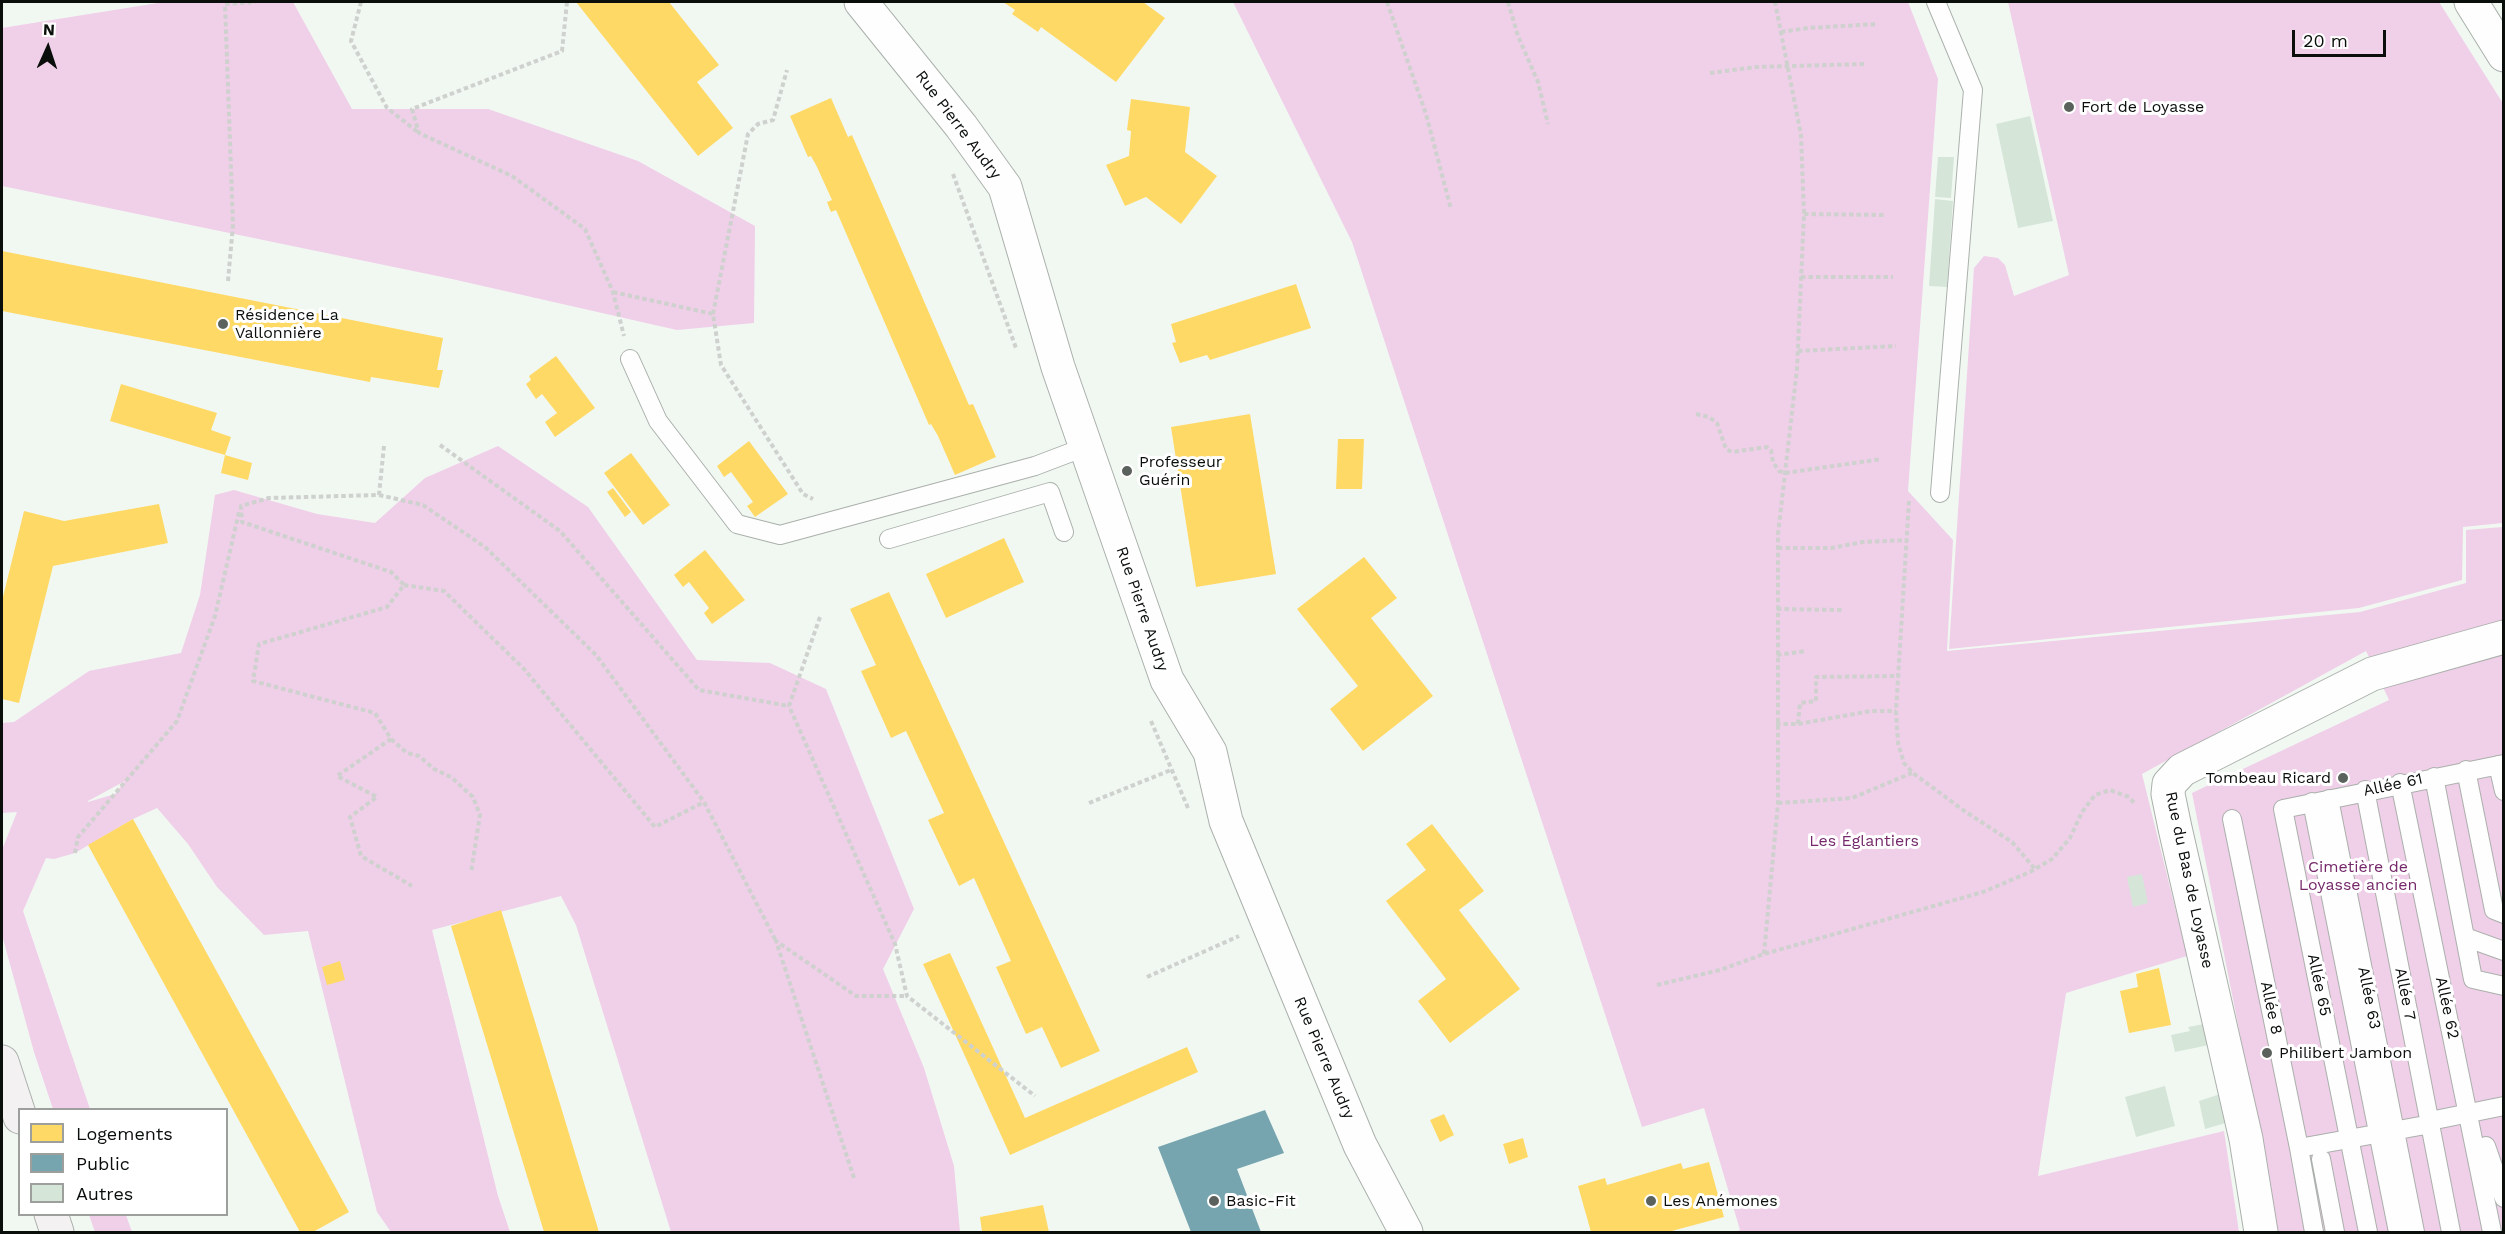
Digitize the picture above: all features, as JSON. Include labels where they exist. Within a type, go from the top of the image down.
[{"type":"main road","points":[[2,1062],[18,1111]]},
{"type":"main road","points":[[51,1216],[57,1233]]},
{"type":"street","name":"Rue Pierre Audry","points":[[861,2],[961,126],[1005,188],[1029,273],[1085,447],[1167,680],[1210,752],[1226,821],[1360,1145],[1406,1233]]},
{"type":"street","points":[[2471,2],[2504,55]]},
{"type":"street","name":"Rue du Bas de Loyasse","points":[[2261,1233],[2246,1139],[2170,806],[2169,784],[2182,770],[2372,674],[2504,637]]},
{"type":"lane","points":[[1936,2],[1973,90],[1940,493]]},
{"type":"lane","points":[[630,359],[658,421],[737,524],[780,535],[847,519],[1035,465],[1085,447]]},
{"type":"lane","points":[[889,539],[1050,492],[1064,532]]},
{"type":"lane","points":[[2501,764],[2504,791]]},
{"type":"lane","name":"Allée 61","points":[[2283,809],[2365,790],[2501,764]]},
{"type":"lane","points":[[2466,770],[2494,910],[2504,914]]},
{"type":"lane","points":[[2434,777],[2473,978],[2504,986]]},
{"type":"lane","name":"Allée 62","points":[[2400,783],[2473,1112],[2492,1233]]},
{"type":"lane","name":"Allée 7","points":[[2365,790],[2451,1233]]},
{"type":"lane","points":[[2321,801],[2387,1132],[2415,1233]]},
{"type":"lane","name":"Allée 65","points":[[2283,809],[2368,1233]]},
{"type":"lane","name":"Allée 8","points":[[2232,819],[2299,1148],[2314,1233]]},
{"type":"lane","points":[[2465,937],[2504,951]]},
{"type":"lane","points":[[2299,1148],[2387,1132],[2504,1106]]},
{"type":"lane","points":[[2473,1112],[2495,1180],[2504,1198]]},
{"type":"lane","points":[[2387,1132],[2398,1233]]},
{"type":"lane","points":[[2321,1159],[2336,1233]]},
{"type":"path","points":[[228,281],[233,225],[225,4],[256,2]]},
{"type":"path","points":[[361,2],[351,41],[387,108],[419,133],[512,176],[585,229],[613,292],[630,359]]},
{"type":"path","points":[[419,133],[412,109],[562,51],[567,2]]},
{"type":"path","points":[[1386,2],[1426,114],[1451,209]]},
{"type":"path","points":[[1508,2],[1518,36],[1538,82],[1548,124]]},
{"type":"path","points":[[1764,954],[1778,802],[1776,655],[1778,548],[1798,351],[1804,214],[1801,135],[1775,2]]},
{"type":"path","points":[[1781,32],[1878,24]]},
{"type":"path","points":[[1710,73],[1787,65],[1865,64]]},
{"type":"path","points":[[787,70],[773,120],[759,124],[748,134],[713,314],[722,365],[803,494],[847,519]]},
{"type":"path","points":[[1804,214],[1886,215]]},
{"type":"path","points":[[1801,277],[1893,277]]},
{"type":"path","points":[[613,292],[713,314]]},
{"type":"path","points":[[1798,351],[1896,346]]},
{"type":"path","points":[[1696,414],[1709,417],[1717,423],[1725,449],[1732,452],[1767,447],[1771,450],[1773,462],[1779,471],[1882,459]]},
{"type":"path","points":[[440,445],[560,531],[699,690],[789,706]]},
{"type":"path","points":[[380,495],[384,446]]},
{"type":"path","points":[[241,506],[269,498],[380,495],[423,505],[485,547],[596,655],[704,802],[776,941],[854,1178]]},
{"type":"path","points":[[1909,501],[1896,711],[1898,743],[1904,763],[1913,773],[2012,842],[2035,869]]},
{"type":"path","points":[[241,506],[242,522],[391,572],[404,585],[444,591],[524,669],[656,827],[704,802]]},
{"type":"path","points":[[75,853],[78,837],[177,721],[215,616],[241,506]]},
{"type":"path","points":[[1778,548],[1831,548],[1863,542],[1908,540]]},
{"type":"path","points":[[404,585],[387,607],[259,644],[253,681],[375,713],[392,739],[407,753],[419,756],[434,769],[451,777],[473,796],[480,815],[471,873]]},
{"type":"path","points":[[1777,609],[1842,610]]},
{"type":"path","points":[[820,617],[789,706],[895,944],[907,996]]},
{"type":"path","points":[[1776,655],[1806,651]]},
{"type":"path","points":[[1798,724],[1800,703],[1816,701],[1816,677],[1899,676]]},
{"type":"path","points":[[1776,724],[1798,724],[1871,711],[1896,711]]},
{"type":"path","points":[[392,739],[337,776],[377,797],[350,817],[361,856],[412,886]]},
{"type":"path","points":[[1089,803],[1171,770]]},
{"type":"path","points":[[1778,802],[1852,798],[1913,773]]},
{"type":"path","points":[[1657,985],[1720,970],[1764,954],[1983,892],[2052,859],[2070,838],[2082,812],[2095,795],[2110,790]]},
{"type":"path","points":[[1147,977],[1241,935]]},
{"type":"path","points":[[776,941],[856,996],[907,996],[1035,1096]]},
{"type":"green space","points":[[164,2],[293,2],[352,109],[488,109],[638,161],[755,226],[754,323],[677,330],[452,279],[2,186],[2,28]]},
{"type":"green space","points":[[1233,2],[1908,2],[1938,79],[1908,491],[1953,540],[1947,651],[2360,612],[2466,583],[2466,530],[2503,527],[2503,1232],[2276,1232],[2262,1145],[2192,793],[2389,700],[2366,651],[2142,774],[2187,956],[2066,993],[2038,1176],[2224,1131],[2239,1232],[1734,1232],[1740,1230],[1704,1108],[1642,1127],[1352,242]]},
{"type":"green space","points":[[2008,2],[2439,2],[2504,105],[2503,523],[2463,527],[2462,580],[2359,608],[1949,649],[1974,268],[1984,256],[1998,258],[2005,265],[2014,296],[2069,275]]},
{"type":"green space","points":[[498,446],[588,507],[697,660],[770,663],[826,689],[914,909],[883,969],[924,1068],[954,1166],[960,1232],[671,1232],[576,925],[561,896],[432,930],[498,1196],[510,1232],[391,1232],[377,1212],[308,931],[264,935],[217,887],[188,844],[157,808],[133,819],[75,853],[54,859],[46,858],[23,911],[90,1108],[53,1108],[34,1052],[2,935],[2,850],[17,812],[2,813],[2,723],[14,722],[89,671],[181,653],[200,595],[215,495],[234,490],[317,514],[375,523],[425,478]],"holes":[[[125,781],[115,794],[88,801]]]},
{"type":"green space","points":[[89,1216],[126,1216],[132,1232],[95,1232]]},
{"type":"building: Logements","points":[[576,2],[669,2],[719,65],[697,82],[733,128],[698,156]]},
{"type":"building: Logements","points":[[1003,2],[1143,2],[1165,18],[1116,82],[1041,27],[1038,32],[1012,14],[1015,10]]},
{"type":"building: Logements","points":[[831,98],[848,137],[852,135],[969,405],[973,404],[996,457],[955,475],[938,436],[931,424],[929,425],[836,210],[831,212],[827,202],[832,200],[817,167],[811,156],[808,157],[790,116]]},
{"type":"building: Logements","points":[[1131,99],[1190,107],[1185,152],[1217,176],[1181,224],[1146,197],[1125,206],[1106,165],[1129,156],[1131,131],[1127,130]]},
{"type":"building: Logements","name":"Résidence La Vallonnière","points":[[2,251],[443,338],[437,370],[443,370],[439,388],[371,377],[370,382],[2,311]]},
{"type":"building: Logements","points":[[1296,284],[1311,328],[1210,360],[1207,355],[1180,363],[1172,343],[1176,342],[1171,324]]},
{"type":"building: Logements","points":[[556,356],[595,408],[555,437],[545,422],[557,413],[542,394],[536,399],[526,384],[531,380],[529,376]]},
{"type":"building: Logements","points":[[121,384],[217,413],[211,430],[231,437],[225,455],[110,421]]},
{"type":"building: Logements","points":[[1250,414],[1276,574],[1196,587],[1171,427]]},
{"type":"building: Logements","points":[[1338,439],[1364,439],[1362,489],[1336,489]]},
{"type":"building: Logements","points":[[749,441],[788,494],[755,517],[747,506],[753,502],[731,472],[724,477],[717,466]]},
{"type":"building: Logements","points":[[631,453],[670,505],[643,525],[604,473]]},
{"type":"building: Logements","points":[[225,455],[252,463],[248,480],[221,473]]},
{"type":"building: Logements","points":[[613,488],[631,512],[625,517],[607,492]]},
{"type":"building: Logements","points":[[159,504],[168,543],[53,566],[19,703],[2,699],[2,601],[24,511],[64,521]]},
{"type":"building: Logements","points":[[1004,538],[1024,582],[946,618],[926,574]]},
{"type":"building: Logements","points":[[705,550],[745,600],[712,624],[704,613],[709,608],[689,582],[683,587],[674,575]]},
{"type":"building: Logements","points":[[1364,557],[1397,598],[1371,618],[1433,696],[1363,751],[1330,709],[1358,686],[1297,609]]},
{"type":"building: Logements","points":[[889,592],[1100,1051],[1061,1068],[1042,1027],[1026,1034],[996,967],[1011,961],[974,878],[959,886],[928,820],[944,813],[906,731],[891,738],[861,671],[876,665],[850,609]]},
{"type":"building: Logements","points":[[133,819],[349,1212],[313,1232],[300,1232],[88,845]]},
{"type":"building: Logements","points":[[1432,824],[1484,891],[1459,910],[1520,989],[1450,1043],[1418,1001],[1446,979],[1386,901],[1426,870],[1406,844]]},
{"type":"building: Logements","points":[[501,910],[599,1232],[544,1232],[451,926]]},
{"type":"building: Logements","points":[[950,953],[1025,1118],[1187,1047],[1198,1072],[1010,1155],[923,964]]},
{"type":"building: Logements","points":[[340,961],[345,980],[327,985],[322,967]]},
{"type":"building: Logements","points":[[2159,968],[2171,1025],[2129,1033],[2120,991],[2138,987],[2136,974]]},
{"type":"building: Logements","points":[[1444,1114],[1454,1135],[1440,1142],[1430,1120]]},
{"type":"building: Logements","points":[[1523,1138],[1528,1157],[1509,1164],[1503,1144]]},
{"type":"building: Logements","name":"Les Anémones","points":[[1709,1162],[1724,1217],[1668,1232],[1591,1232],[1578,1186],[1605,1178],[1607,1185],[1681,1163],[1683,1169]]},
{"type":"building: Logements","points":[[1043,1205],[1049,1232],[982,1232],[980,1217]]},
{"type":"building: Public","name":"Basic-Fit","points":[[1265,1110],[1284,1153],[1237,1169],[1261,1232],[1191,1232],[1158,1147]]},
{"type":"building: Autres","points":[[2030,116],[2053,221],[2018,228],[1996,124]]},
{"type":"building: Autres","points":[[1938,157],[1954,157],[1951,198],[1935,197]]},
{"type":"building: Autres","points":[[1935,199],[1953,201],[1947,287],[1929,286]]},
{"type":"building: Autres","points":[[2142,874],[2148,903],[2133,907],[2127,877]]},
{"type":"building: Autres","points":[[2204,1024],[2209,1045],[2175,1052],[2171,1035],[2190,1031],[2188,1027]]},
{"type":"building: Autres","points":[[2165,1086],[2175,1126],[2136,1137],[2125,1097]]},
{"type":"building: Autres","points":[[2220,1094],[2226,1123],[2205,1129],[2199,1101]]},
{"type":"place","name":"Fort de Loyasse","points":[[2069,107]]},
{"type":"place","name":"Résidence La Vallonnière","points":[[223,324]]},
{"type":"place","name":"Professeur Guérin","points":[[1127,471]]},
{"type":"place","name":"Tombeau Ricard","points":[[2343,778]]},
{"type":"place","name":"Philibert Jambon","points":[[2267,1053]]},
{"type":"place","name":"Basic-Fit","points":[[1214,1201]]},
{"type":"place","name":"Les Anémones","points":[[1651,1201]]},
{"type":"park label","name":"Les Églantiers","points":[[1864,841]]},
{"type":"park label","name":"Cimetière de Loyasse ancien","points":[[2358,876]]}]
